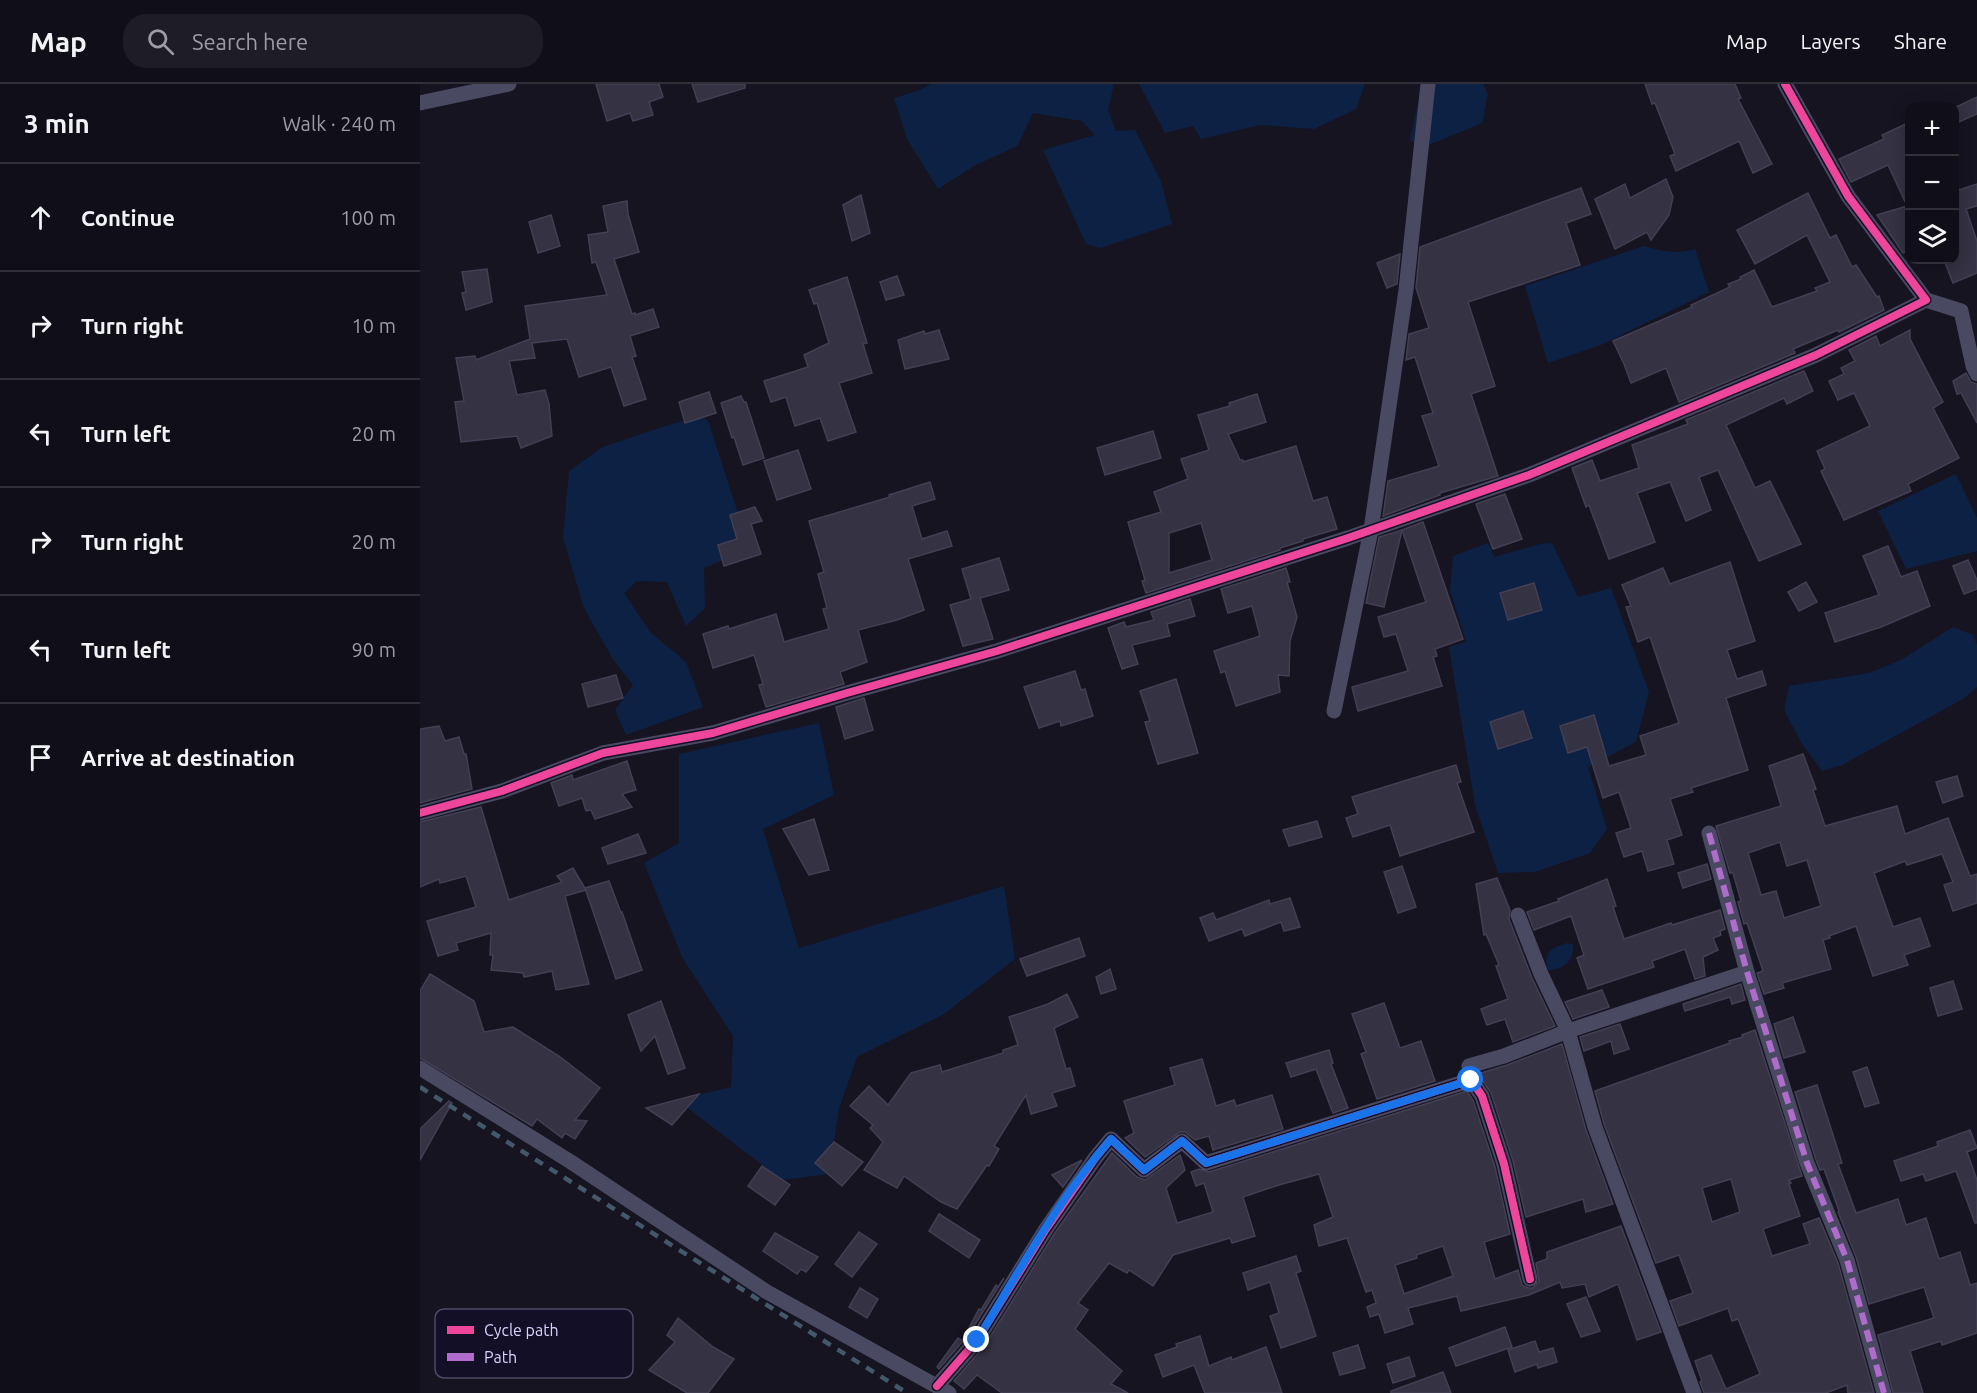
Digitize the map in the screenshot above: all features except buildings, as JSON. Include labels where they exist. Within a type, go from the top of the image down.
[{"type":"street","points":[[420,103],[509,84]]},
{"type":"street","points":[[1334,711],[1371,530],[1406,290],[1428,84]]},
{"type":"street","points":[[1785,84],[1848,196],[1926,300],[1961,311],[1972,366],[1977,374]]},
{"type":"street","points":[[420,813],[502,791],[603,753],[713,733],[997,651],[1196,589],[1371,530],[1540,470],[1816,355],[1926,300]]},
{"type":"street","points":[[1709,833],[1746,972],[1807,1163],[1847,1260],[1884,1393]]},
{"type":"street","points":[[1518,915],[1541,974],[1568,1031],[1595,1127],[1694,1393]]},
{"type":"street","points":[[1469,1066],[1746,972]]},
{"type":"street","points":[[420,1068],[570,1162],[767,1292],[943,1389],[977,1340],[1046,1229],[1111,1139],[1144,1170],[1182,1141],[1206,1163],[1471,1080],[1482,1096],[1504,1164],[1530,1279]]},
{"type":"water","points":[[931,84],[1114,84],[1108,110],[1116,131],[1135,130],[1161,181],[1172,224],[1101,248],[1086,244],[1043,150],[1095,135],[1082,121],[1033,113],[1017,146],[974,166],[938,189],[907,139],[894,98]]},
{"type":"water","points":[[1139,84],[1365,84],[1356,109],[1314,129],[1260,125],[1201,139],[1193,126],[1165,133]]},
{"type":"water","points":[[1422,84],[1483,84],[1488,94],[1482,123],[1424,147],[1410,140]]},
{"type":"water","points":[[1644,246],[1675,252],[1695,249],[1709,292],[1601,345],[1548,363],[1525,286]]},
{"type":"water","points":[[700,416],[708,421],[737,510],[747,551],[704,568],[705,608],[686,626],[667,582],[637,581],[624,593],[650,632],[686,662],[703,707],[626,735],[615,710],[633,685],[614,661],[584,608],[563,538],[569,471],[603,447]]},
{"type":"water","points":[[1956,474],[1977,518],[1977,551],[1906,569],[1878,511]]},
{"type":"water","points":[[1488,543],[1494,557],[1540,544],[1552,543],[1578,597],[1611,588],[1649,692],[1636,742],[1588,767],[1607,829],[1590,853],[1535,872],[1498,873],[1475,805],[1449,647],[1466,642],[1450,590],[1453,556]]},
{"type":"water","points":[[1953,627],[1973,635],[1977,645],[1977,687],[1963,699],[1842,765],[1822,771],[1802,744],[1784,710],[1789,686],[1869,673],[1901,660]]},
{"type":"water","points":[[819,723],[834,795],[763,829],[799,948],[1004,886],[1015,959],[944,1014],[857,1057],[839,1109],[829,1174],[782,1180],[677,1100],[731,1087],[733,1036],[682,957],[644,863],[679,843],[679,754]]},
{"type":"water","points":[[1567,943],[1573,944],[1570,960],[1559,968],[1548,970],[1546,959],[1549,952]]},
{"type":"railway","points":[[420,1087],[907,1393]]},
{"type":"marked path","points":[[1709,833],[1747,972],[1807,1163],[1847,1260],[1884,1393]]},
{"type":"cycle path","points":[[420,813],[502,791],[603,753],[713,733],[997,651],[1348,538],[1529,475],[1816,355],[1926,300],[1848,196],[1785,84]]},
{"type":"cycle path","points":[[937,1386],[977,1340],[1046,1229],[1111,1139],[1144,1170],[1182,1141],[1206,1163],[1471,1080],[1482,1096],[1504,1164],[1530,1279]]},
{"type":"route","points":[[977,1340],[1046,1229],[1111,1139],[1144,1170],[1182,1141],[1206,1163],[1471,1080]]}]
